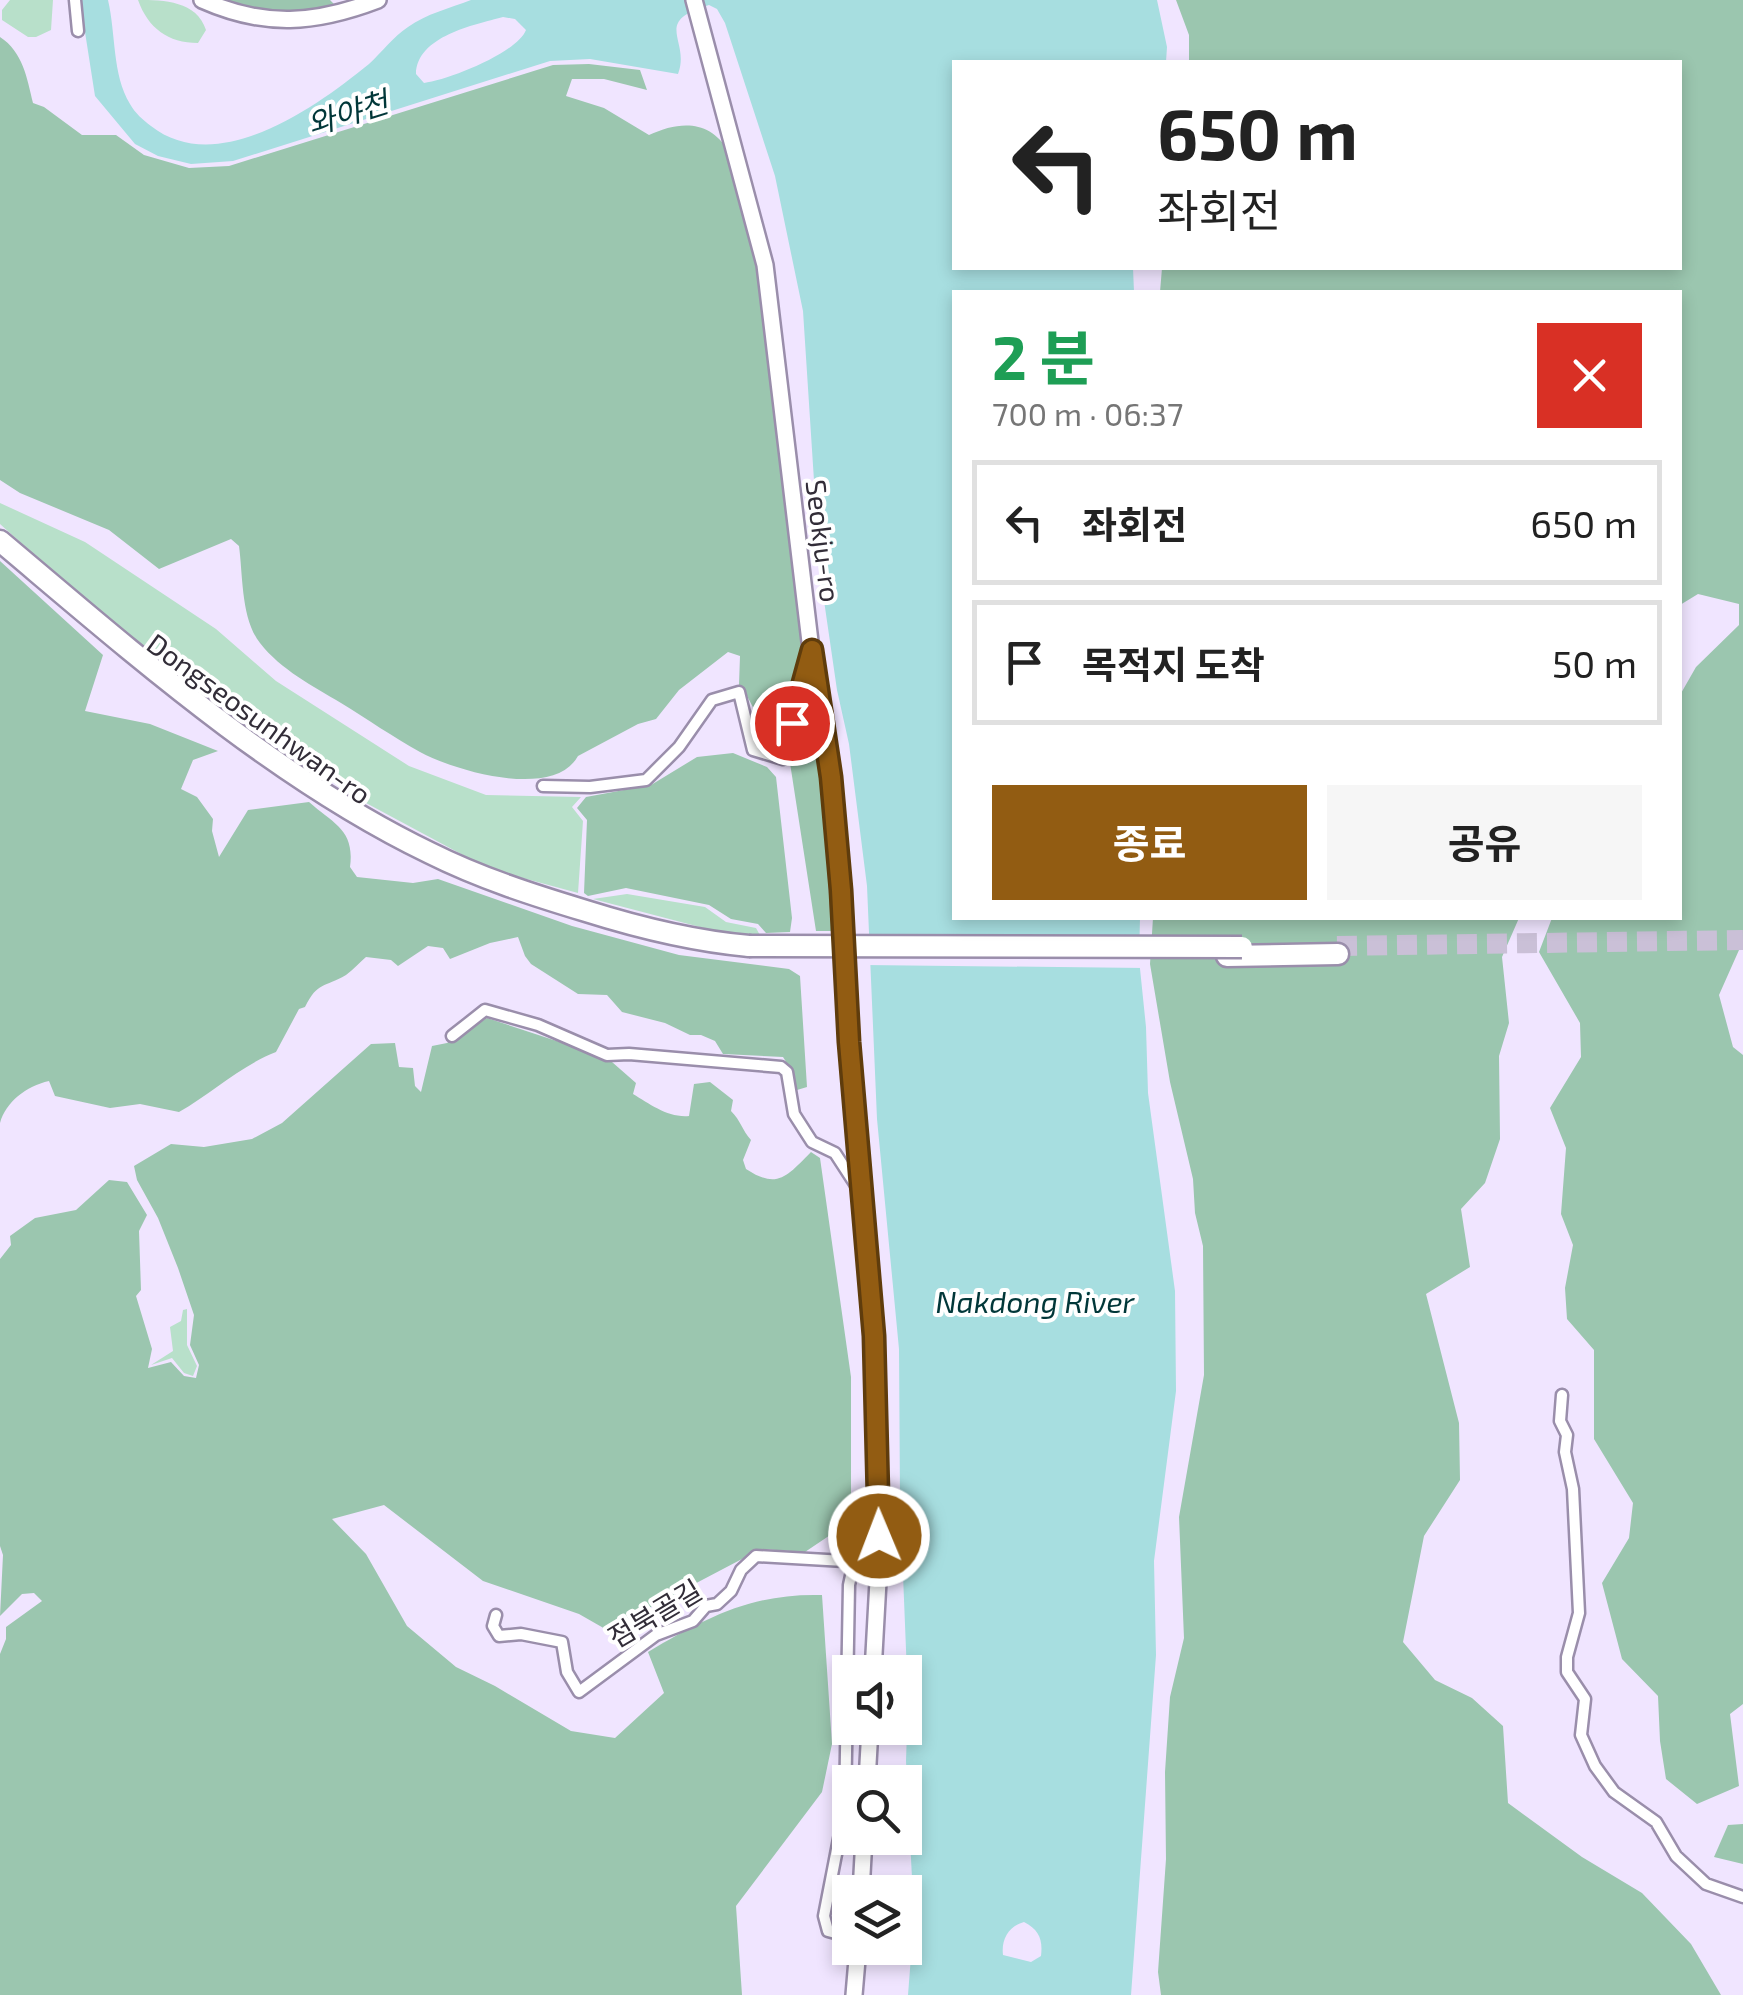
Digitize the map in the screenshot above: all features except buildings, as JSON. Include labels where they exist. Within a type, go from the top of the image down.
[{"type":"highway","name":"Dongseosunhwan-ro","points":[[0,542],[131,651],[280,763],[384,829],[508,887],[635,926],[747,951]]},
{"type":"highway","name":"Dongseosunhwan-ro","points":[[0,553],[131,662],[280,774],[354,824],[508,898],[638,936],[747,951],[1338,950]]},
{"type":"street","points":[[75,0],[78,31]]},
{"type":"street","points":[[202,0],[255,18],[300,21],[342,13],[378,0]]},
{"type":"street","name":"Seokju-ro","points":[[694,0],[765,265],[833,796],[874,1336],[879,1564],[874,1655]]},
{"type":"street","points":[[543,786],[590,787],[646,780],[679,748],[712,700],[738,692],[753,750],[783,760],[812,650]]},
{"type":"street","points":[[452,1036],[486,1010],[538,1025],[607,1056],[629,1054],[781,1066],[787,1072],[794,1114],[812,1142],[835,1154],[861,1194]]},
{"type":"street","points":[[1562,1395],[1560,1421],[1567,1435],[1565,1452],[1573,1490],[1579,1613],[1567,1656],[1567,1672],[1585,1699],[1581,1735],[1595,1766],[1614,1792],[1656,1822],[1665,1841],[1693,1872],[1706,1884],[1743,1897]]},
{"type":"street","name":"점북골길","points":[[496,1615],[493,1626],[499,1636],[521,1634],[562,1642],[567,1672],[579,1692],[656,1634],[694,1620],[706,1606],[717,1604],[756,1556],[879,1564]]},
{"type":"street","points":[[832,1932],[828,1931],[824,1916],[845,1808],[849,1586],[854,1562]]},
{"type":"street","points":[[854,1995],[857,1965]]},
{"type":"shaded area","points":[[10,0],[53,0],[51,30],[28,37],[2,20],[2,10]]},
{"type":"shaded area","points":[[138,0],[178,4],[195,13],[206,30],[198,43],[168,37],[147,19]]},
{"type":"shaded area","points":[[225,0],[330,0],[337,7],[266,12]]},
{"type":"shaded area","points":[[1176,0],[1743,0],[1743,949],[1739,950],[1719,995],[1733,1047],[1743,1055],[1743,1704],[1730,1714],[1739,1786],[1697,1804],[1666,1779],[1658,1696],[1622,1659],[1602,1583],[1629,1538],[1633,1503],[1594,1439],[1594,1350],[1567,1319],[1565,1288],[1573,1245],[1561,1214],[1566,1148],[1550,1108],[1581,1057],[1580,1023],[1539,952],[1551,920],[1682,920],[1682,692],[1696,667],[1739,625],[1739,604],[1698,594],[1682,604],[1682,290],[1160,290],[1162,270],[1682,270],[1682,60],[1189,60],[1189,35]]},
{"type":"shaded area","points":[[0,37],[19,58],[33,103],[82,135],[116,135],[144,155],[189,168],[229,166],[553,65],[589,64],[640,70],[647,90],[604,79],[572,79],[566,96],[604,108],[649,135],[682,126],[713,133],[729,152],[758,263],[804,656],[782,746],[776,729],[766,732],[739,685],[740,656],[728,652],[679,690],[656,719],[638,724],[578,756],[566,769],[548,777],[503,778],[456,767],[400,740],[298,677],[268,653],[249,622],[239,546],[231,539],[159,569],[109,530],[20,493],[0,480]]},
{"type":"shaded area","points":[[0,503],[85,542],[216,629],[276,681],[409,766],[486,795],[581,797],[572,807],[583,821],[578,893],[489,869],[353,796],[258,732],[99,613],[0,524]]},
{"type":"shaded area","points":[[0,561],[103,655],[85,711],[150,724],[218,751],[193,760],[181,789],[197,797],[213,819],[219,857],[248,810],[309,802],[346,836],[350,867],[357,877],[413,883],[438,879],[572,926],[679,955],[789,969],[800,976],[807,1087],[797,1090],[783,1057],[723,1054],[715,1041],[701,1035],[690,1035],[665,1023],[622,1012],[607,995],[578,994],[531,964],[518,937],[450,959],[443,948],[428,946],[398,966],[391,960],[366,957],[346,975],[314,993],[305,1007],[299,1009],[276,1052],[179,1112],[140,1104],[110,1108],[55,1096],[49,1081],[18,1096],[0,1123]]},
{"type":"shaded area","points":[[811,704],[820,746],[837,931],[816,931],[790,763],[806,708]]},
{"type":"shaded area","points":[[733,753],[767,767],[776,777],[792,918],[790,932],[766,933],[758,924],[731,919],[709,905],[626,888],[588,896],[584,893],[587,820],[577,808],[586,797],[651,785],[697,757]]},
{"type":"shaded area","points":[[627,894],[705,907],[726,922],[756,928],[761,937],[719,932],[593,899]]},
{"type":"shaded area","points":[[1153,920],[1518,920],[1502,957],[1509,1023],[1499,1056],[1500,1139],[1485,1183],[1461,1209],[1470,1267],[1426,1294],[1459,1423],[1460,1480],[1424,1536],[1403,1642],[1435,1680],[1472,1698],[1503,1726],[1508,1803],[1582,1857],[1642,1893],[1691,1944],[1721,1995],[1161,1995],[1158,1972],[1166,1859],[1165,1772],[1170,1697],[1184,1638],[1179,1517],[1204,1375],[1203,1246],[1150,964]]},
{"type":"shaded area","points":[[487,1018],[612,1062],[636,1083],[633,1094],[674,1115],[689,1116],[694,1084],[710,1082],[733,1100],[731,1111],[751,1140],[743,1160],[746,1169],[774,1179],[795,1168],[811,1152],[820,1158],[851,1377],[851,1521],[805,1552],[761,1549],[607,1630],[579,1614],[483,1581],[384,1505],[332,1519],[366,1554],[407,1626],[456,1667],[571,1731],[615,1738],[664,1693],[648,1652],[690,1628],[752,1603],[822,1595],[832,1744],[822,1792],[736,1906],[742,1995],[0,1995],[0,1654],[6,1627],[42,1601],[34,1593],[22,1594],[0,1616],[0,1259],[11,1245],[10,1236],[35,1218],[76,1210],[109,1180],[127,1182],[147,1215],[139,1231],[141,1290],[136,1296],[152,1349],[148,1368],[171,1362],[184,1376],[196,1378],[199,1365],[190,1345],[194,1315],[134,1166],[171,1144],[204,1147],[252,1139],[282,1123],[371,1044],[395,1043],[399,1067],[413,1068],[415,1086],[421,1092],[432,1046],[447,1043]]},
{"type":"shaded area","points":[[187,1309],[187,1345],[197,1366],[193,1376],[184,1373],[172,1358],[151,1365],[173,1351],[170,1327],[181,1321],[183,1310]]},
{"type":"shaded area","points":[[1743,1824],[1743,1864],[1714,1857],[1728,1825]]},
{"type":"water","name":"Nakdong River","points":[[80,0],[108,0],[120,80],[137,113],[177,140],[205,144],[235,141],[294,117],[369,64],[408,27],[471,0],[1157,0],[1166,60],[952,60],[952,270],[1133,270],[1134,290],[952,290],[952,920],[1140,920],[1148,1093],[1175,1291],[1176,1391],[1154,1561],[1156,1655],[1131,1995],[908,1995],[910,1965],[922,1965],[922,1875],[912,1875],[911,1855],[922,1855],[922,1765],[906,1765],[906,1761],[907,1745],[922,1745],[922,1655],[906,1655],[899,1349],[877,1119],[867,886],[849,744],[820,573],[803,311],[775,176],[725,23],[717,9],[709,5],[682,18],[677,25],[681,62],[678,74],[590,59],[550,61],[233,161],[191,164],[158,156],[135,144],[95,96]],"holes":[[[503,17],[515,19],[526,30],[510,48],[464,71],[424,83],[416,74],[426,50],[449,34]],[[1024,1922],[1036,1932],[1041,1956],[1031,1962],[1003,1955],[1003,1944],[1014,1927]]]},
{"type":"pier","points":[[1145,935],[1145,968],[865,965],[864,939]]},
{"type":"tunnel","points":[[1337,946],[1743,940]]},
{"type":"route","points":[[792,723],[812,650],[831,777],[841,890],[849,1042],[874,1336],[879,1536]]},
{"type":"water label","name":"와야천","points":[[348,114]]}]
